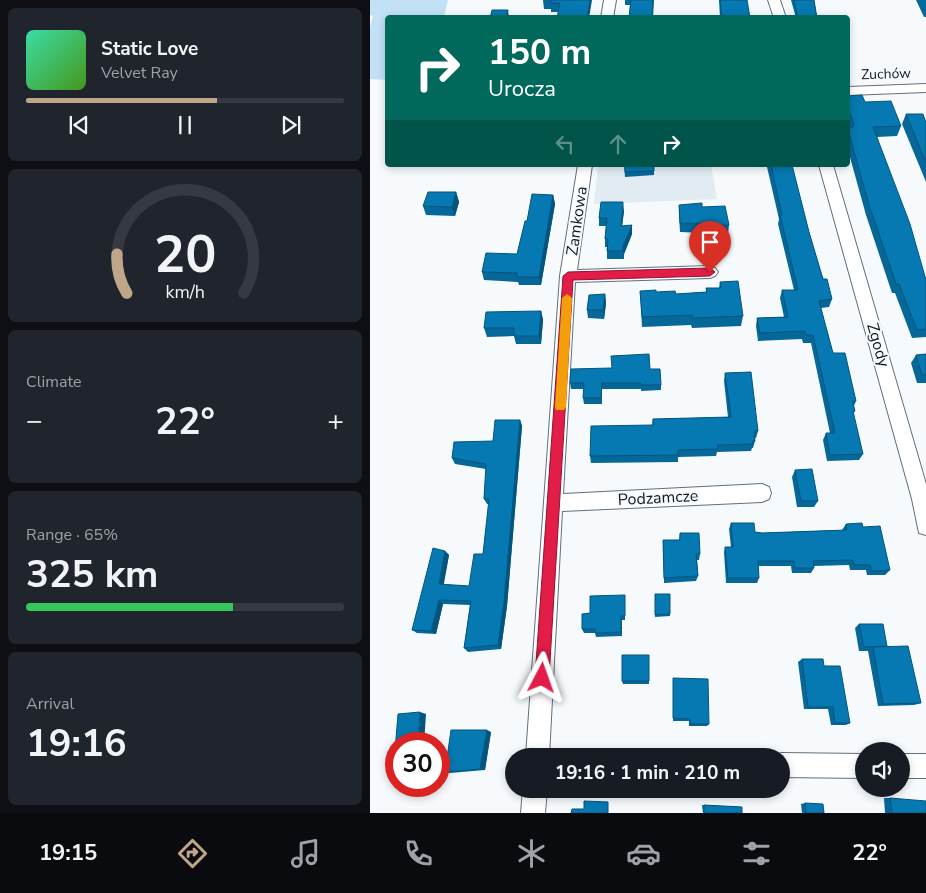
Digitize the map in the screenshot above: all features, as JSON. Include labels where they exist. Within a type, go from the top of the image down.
[{"type":"street","points":[[608,15],[610,0]]},
{"type":"street","points":[[774,0],[779,15]]},
{"type":"street","name":"Zuchów","points":[[850,91],[926,88]]},
{"type":"street","name":"Zamkowa","points":[[538,748],[568,276],[585,167]]},
{"type":"street","name":"Zgody","points":[[827,167],[924,499],[926,526]]},
{"type":"street","points":[[568,276],[710,272]]},
{"type":"street","name":"Podzamcze","points":[[554,502],[762,493]]},
{"type":"street","points":[[790,765],[855,766]]},
{"type":"street","points":[[910,766],[926,766]]},
{"type":"street","points":[[533,813],[534,798]]},
{"type":"shaded area","points":[[370,0],[448,0],[444,15],[385,15],[385,80],[370,79],[370,27],[373,16],[370,15]]},
{"type":"shaded area","points":[[598,167],[711,167],[717,199],[594,204]]},
{"type":"building","points":[[551,0],[590,0],[588,15],[558,15],[560,3],[550,3]]},
{"type":"building","points":[[631,0],[653,0],[652,15],[629,15]]},
{"type":"building","points":[[720,0],[747,0],[750,15],[722,15]]},
{"type":"building","points":[[794,0],[814,0],[816,15],[797,15]]},
{"type":"building","points":[[492,10],[508,10],[507,15],[491,15]]},
{"type":"building","points":[[862,95],[865,102],[891,101],[901,126],[873,127],[910,224],[926,280],[926,329],[917,330],[899,284],[896,284],[869,205],[850,137],[850,127],[854,125],[850,114],[850,96]]},
{"type":"building","points":[[906,114],[923,114],[926,123],[926,163]]},
{"type":"building","points":[[625,167],[654,167],[654,171],[625,172]]},
{"type":"building","points":[[771,167],[793,167],[823,279],[827,279],[832,299],[819,301],[833,353],[845,353],[856,401],[852,401],[855,411],[853,411],[863,454],[830,455],[826,433],[835,433],[813,335],[806,335],[805,331],[760,333],[757,318],[788,317],[782,290],[798,290],[780,215],[782,215]]},
{"type":"building","points":[[428,192],[456,192],[452,207],[423,206]]},
{"type":"building","points":[[532,194],[553,195],[539,277],[517,277],[517,273],[482,272],[486,253],[517,254],[525,221],[527,221]]},
{"type":"building","points":[[601,202],[623,202],[621,226],[632,225],[623,246],[623,251],[607,251],[608,239],[605,239],[607,218],[599,218]]},
{"type":"building","points":[[702,203],[702,207],[725,206],[729,225],[705,226],[705,224],[680,223],[679,205]]},
{"type":"building","points":[[738,281],[743,316],[693,318],[692,315],[642,317],[640,291],[675,291],[676,294],[707,292],[706,288],[721,288],[720,282]]},
{"type":"building","points":[[605,294],[603,310],[587,310],[589,295]]},
{"type":"building","points":[[541,311],[539,336],[514,336],[514,328],[484,328],[486,312]]},
{"type":"building","points":[[649,354],[650,369],[660,369],[661,385],[602,383],[601,398],[583,398],[584,383],[570,383],[571,369],[612,368],[611,356]]},
{"type":"building","points":[[926,354],[926,375],[922,375],[916,355]]},
{"type":"building","points":[[751,372],[758,431],[754,431],[755,441],[753,441],[753,444],[717,445],[718,449],[678,450],[678,455],[590,456],[591,426],[653,425],[653,419],[731,417],[725,373]]},
{"type":"building","points":[[495,420],[520,420],[504,602],[498,645],[464,648],[471,601],[439,600],[431,631],[412,630],[433,548],[445,551],[439,584],[469,586],[474,554],[483,554],[489,499],[484,499],[486,464],[452,458],[454,442],[493,441]]},
{"type":"building","points":[[812,469],[818,501],[801,501],[795,470]]},
{"type":"building","points":[[731,523],[754,523],[755,532],[762,533],[847,530],[846,524],[862,523],[863,527],[880,526],[890,570],[872,571],[870,565],[854,565],[853,560],[813,561],[814,568],[795,568],[794,561],[758,561],[759,578],[728,578],[725,547],[733,547]]},
{"type":"building","points":[[680,533],[699,533],[700,554],[696,554],[698,576],[664,578],[663,540],[680,540]]},
{"type":"building","points":[[655,594],[670,594],[670,614],[655,615]]},
{"type":"building","points":[[625,595],[625,616],[621,616],[621,632],[595,633],[595,629],[582,629],[582,614],[590,613],[590,596]]},
{"type":"building","points":[[859,624],[883,624],[887,646],[864,647]]},
{"type":"building","points":[[908,646],[921,703],[883,704],[873,647]]},
{"type":"building","points":[[622,655],[649,655],[649,681],[622,681]]},
{"type":"building","points":[[802,659],[823,659],[824,666],[840,666],[850,723],[835,723],[833,707],[808,707]]},
{"type":"building","points":[[673,678],[708,679],[709,724],[690,724],[690,719],[673,718]]},
{"type":"building","points":[[420,712],[419,732],[397,732],[398,714]]},
{"type":"building","points":[[451,730],[487,730],[480,769],[450,772]]},
{"type":"building","points":[[890,798],[926,801],[926,813],[892,813]]},
{"type":"building","points":[[584,801],[608,802],[608,813],[571,813],[572,809],[584,809]]},
{"type":"building","points":[[805,803],[823,804],[824,813],[806,813]]},
{"type":"building","points":[[704,805],[742,807],[742,813],[704,813]]},
{"type":"slow traffic","points":[[560,407],[567,298]]},
{"type":"route","points":[[542,678],[568,276],[710,272]]}]
